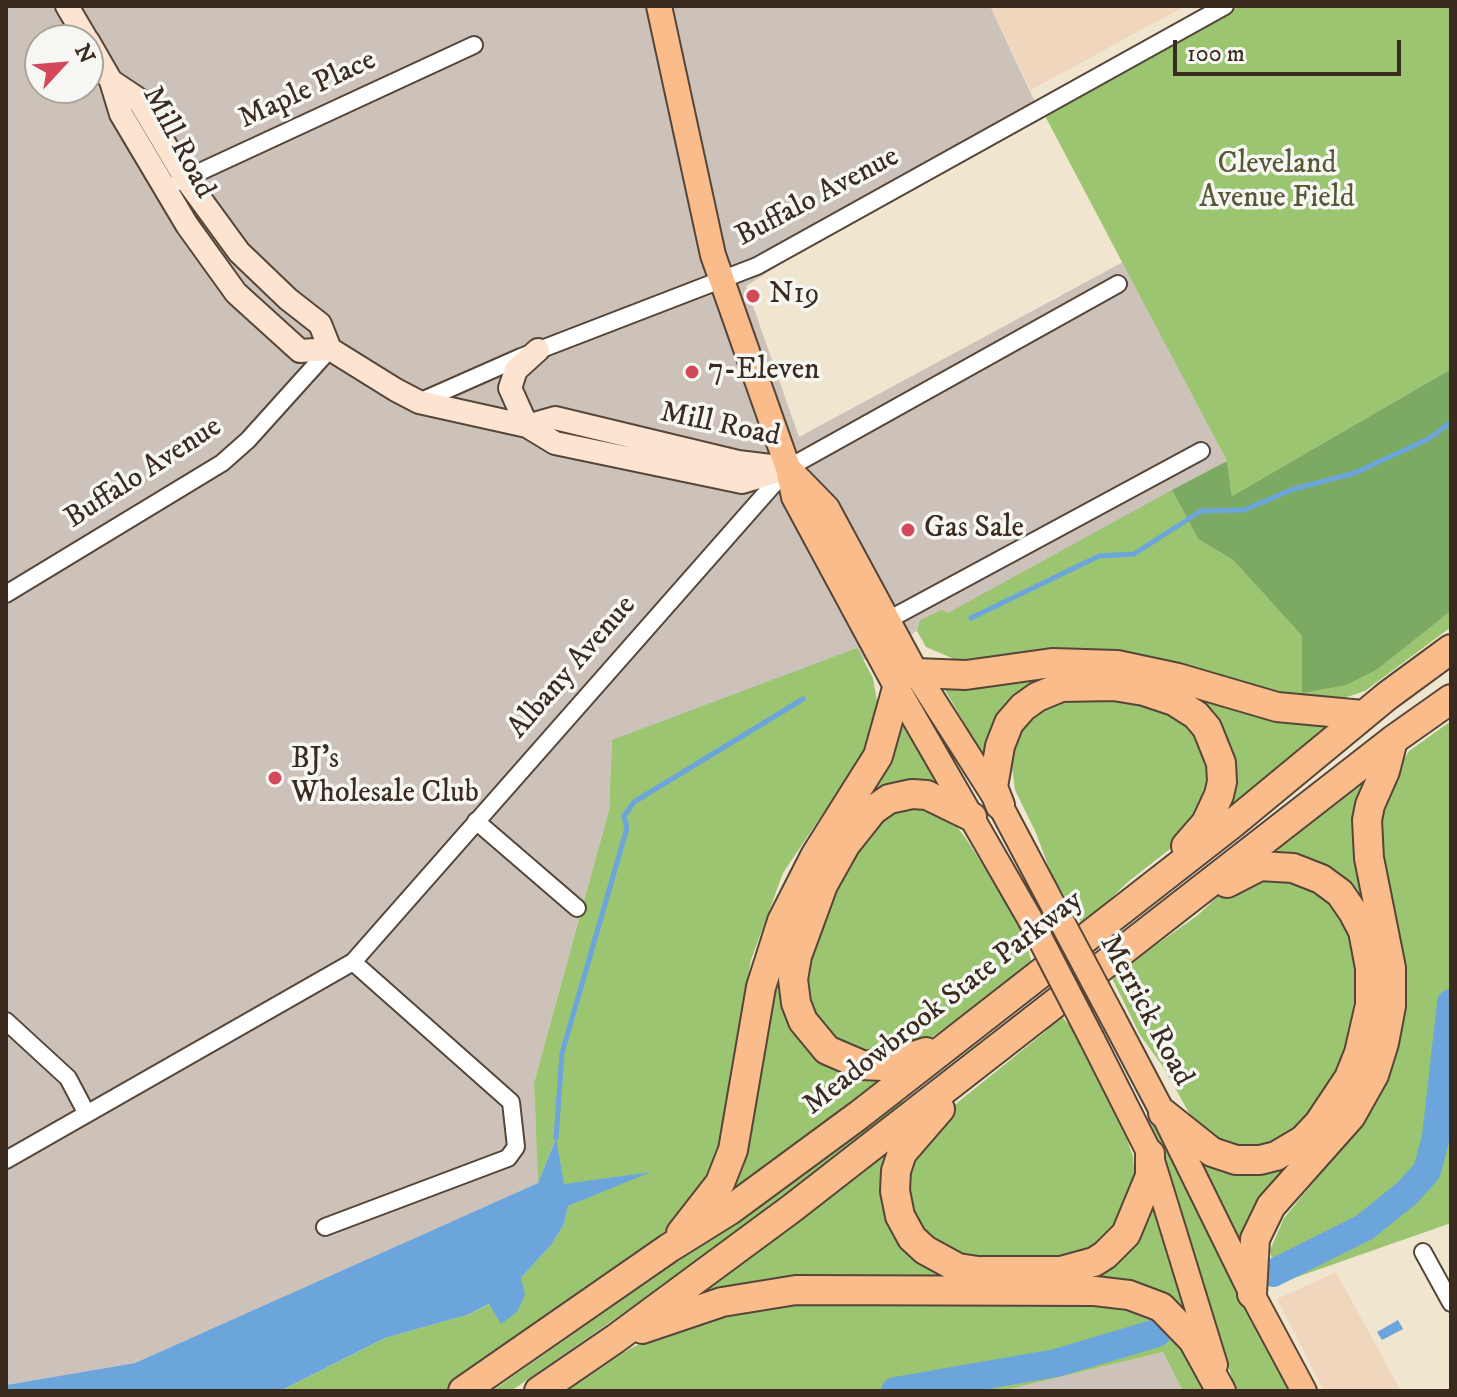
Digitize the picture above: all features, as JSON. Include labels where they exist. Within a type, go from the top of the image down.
[{"type":"highway","name":"Meadowbrook State Parkway","points":[[463,1391],[669,1248],[730,1210],[836,1132],[1232,824],[1363,715],[1451,649]]},
{"type":"highway","points":[[669,1248],[720,1183],[733,1150],[761,987],[792,898],[878,756],[907,681],[1052,663],[1117,665],[1178,678],[1277,707],[1363,715]]},
{"type":"highway","points":[[1000,805],[993,787],[1000,746],[1009,723],[1037,697],[1061,687],[1114,686],[1144,691],[1174,701],[1196,715],[1207,728],[1217,748],[1222,782],[1206,823],[1145,891]]},
{"type":"highway","points":[[539,1391],[791,1209],[1393,740],[1451,699]]},
{"type":"highway","points":[[1252,1294],[1255,1239],[1271,1206],[1351,1116],[1374,1075],[1384,1043],[1391,1006],[1391,968],[1369,858],[1367,820],[1393,740]]},
{"type":"highway","points":[[946,1045],[882,1066],[862,1065],[842,1058],[821,1043],[803,1021],[796,1003],[793,979],[797,956],[823,885],[846,844],[873,810],[889,799],[912,794],[927,795],[972,817]]},
{"type":"highway","points":[[1163,1113],[1212,1152],[1236,1160],[1276,1156],[1303,1140],[1319,1123],[1349,1078],[1359,1053],[1370,1005],[1370,968],[1363,931],[1340,893],[1321,879],[1293,868],[1260,866],[1167,915]]},
{"type":"highway","points":[[979,1064],[902,1153],[896,1171],[895,1191],[900,1216],[912,1238],[940,1260],[958,1268],[978,1271],[1061,1271],[1094,1262],[1126,1234],[1150,1176],[1150,1154]]},
{"type":"highway","points":[[615,1339],[722,1302],[796,1290],[1095,1291],[1129,1295],[1161,1307],[1193,1340],[1222,1391]]},
{"type":"main road","name":"Mill Road","points":[[67,6],[78,24]]},
{"type":"main road","name":"Merrick Road","points":[[659,6],[710,243],[788,468],[794,497],[907,681],[1000,805],[1163,1113],[1252,1294],[1304,1391]]},
{"type":"main road","name":"Mill Road","points":[[104,69],[111,81],[138,99],[175,184],[187,225],[236,293],[300,351],[330,349],[419,402],[527,426],[555,418],[738,462],[788,468]]},
{"type":"main road","name":"Mill Road","points":[[175,184],[239,252],[288,299],[320,324],[330,349]]},
{"type":"main road","points":[[527,426],[510,388],[516,370],[538,350]]},
{"type":"main road","name":"Merrick Road","points":[[788,468],[827,508],[888,620],[907,681],[972,817],[1030,919],[1150,1154],[1222,1391]]},
{"type":"main road","points":[[1290,1365],[1298,1386],[1296,1391]]},
{"type":"street","name":"Buffalo Avenue","points":[[419,402],[538,350],[757,266],[1225,6]]},
{"type":"street","name":"Maple Place","points":[[175,184],[474,45]]},
{"type":"street","name":"Albany Avenue","points":[[6,1160],[353,962],[788,468],[1118,284]]},
{"type":"street","name":"Buffalo Avenue","points":[[6,594],[222,463],[248,440],[330,349]]},
{"type":"street","points":[[888,620],[1201,451]]},
{"type":"street","points":[[476,821],[577,908]]},
{"type":"street","points":[[325,1227],[508,1158],[516,1147],[511,1102],[353,962]]},
{"type":"street","points":[[6,1021],[68,1078],[87,1114]]},
{"type":"street","points":[[1423,1252],[1451,1303]]},
{"type":"shaded area","points":[[6,6],[990,6],[1035,102],[746,286],[799,437],[1123,262],[1227,461],[855,665],[612,740],[609,810],[534,1083],[538,1183],[135,1363],[6,1385]]},
{"type":"shaded area","points":[[990,6],[1185,6],[1031,90]]},
{"type":"shaded area","points":[[1336,1272],[1401,1391],[1324,1391],[1277,1299]]},
{"type":"shaded area","points":[[1163,1352],[1183,1391],[1002,1391]]},
{"type":"green space","name":"Cleveland Avenue Field","points":[[1240,6],[1451,6],[1451,369],[1232,496],[1227,461],[1044,114]]},
{"type":"green space","points":[[1451,369],[1451,611],[1378,669],[1346,685],[1302,693],[1302,636],[1233,560],[1198,539],[1172,490],[1227,461],[1232,496]]},
{"type":"green space","points":[[1172,490],[1198,539],[1233,560],[1302,636],[1378,669],[1451,611],[1451,627],[1365,691],[1329,703],[954,666],[954,659],[926,647],[917,631],[920,620],[942,610],[948,613]]},
{"type":"green space","points":[[857,648],[873,678],[879,713],[871,742],[783,873],[751,960],[731,1068],[726,1139],[709,1188],[686,1217],[473,1365],[445,1391],[280,1391],[385,1338],[467,1315],[490,1304],[502,1324],[521,1278],[552,1244],[564,1224],[568,1206],[646,1173],[563,1185],[555,1140],[538,1183],[534,1083],[609,810],[612,740]]},
{"type":"green space","points":[[1088,670],[1323,718],[1327,727],[1211,826],[1216,725],[1072,678],[984,757],[942,685]]},
{"type":"green space","points":[[1075,692],[1173,706],[1203,730],[1215,794],[1179,842],[1129,881],[1083,925],[1052,876],[1015,790],[1010,752],[1012,734],[1038,703]]},
{"type":"green space","points":[[900,721],[946,786],[942,792],[927,787],[906,787],[885,794],[864,811],[825,865],[795,937],[787,986],[798,1024],[815,1050],[844,1065],[883,1073],[886,1078],[832,1122],[723,1199],[721,1194],[733,1173],[746,1130],[770,994],[784,938],[820,861],[879,771]]},
{"type":"green space","points":[[1451,721],[1451,1223],[1277,1284],[1270,1250],[1284,1218],[1359,1127],[1376,837],[1387,788],[1409,751]]},
{"type":"green space","points":[[1376,765],[1379,770],[1366,797],[1361,830],[1363,854],[1384,954],[1387,990],[1380,1034],[1369,1069],[1345,1116],[1264,1208],[1245,1249],[1189,1141],[1205,1153],[1232,1165],[1257,1167],[1282,1160],[1309,1144],[1338,1113],[1364,1067],[1374,1035],[1379,993],[1376,954],[1365,914],[1343,885],[1313,866],[1279,856],[1276,846]]},
{"type":"green space","points":[[912,799],[953,822],[965,837],[1023,928],[1031,960],[1038,968],[1013,978],[903,1056],[838,1049],[804,996],[804,960],[841,874],[869,825]]},
{"type":"green space","points":[[1286,873],[1330,890],[1357,929],[1362,1021],[1320,1111],[1276,1149],[1216,1145],[1193,1120],[1164,1068],[1140,1035],[1109,972],[1139,957],[1198,915],[1230,885]]},
{"type":"green space","points":[[1060,1015],[1087,1043],[1106,1082],[1133,1156],[1136,1198],[1126,1225],[1074,1261],[963,1259],[934,1242],[916,1223],[907,1193],[906,1169],[942,1115],[1045,1032]]},
{"type":"green space","points":[[1142,1096],[1287,1383],[1289,1391],[1236,1391]]},
{"type":"green space","points":[[901,1101],[903,1106],[717,1248],[511,1391],[492,1391],[712,1237]]},
{"type":"green space","points":[[908,1133],[894,1159],[932,1263],[1061,1276],[1148,1204],[1157,1211],[1197,1338],[1143,1292],[707,1296],[704,1292]]},
{"type":"green space","points":[[782,1304],[1109,1306],[1156,1312],[1180,1334],[1207,1391],[1183,1391],[1163,1352],[1002,1391],[567,1391],[631,1348],[697,1318]]},
{"type":"water","points":[[556,1138],[564,1184],[651,1172],[568,1206],[564,1224],[552,1244],[521,1278],[525,1295],[517,1312],[501,1324],[489,1304],[467,1315],[385,1338],[280,1391],[6,1391],[6,1385],[135,1363],[538,1183]]},
{"type":"water","points":[[1398,1320],[1403,1329],[1382,1340],[1377,1332]]},
{"type":"waterway","points":[[971,618],[1099,556],[1134,554],[1201,511],[1244,510],[1294,489],[1355,473],[1430,438],[1451,422]]},
{"type":"waterway","points":[[556,1138],[562,1053],[627,828],[624,816],[634,802],[803,699]]},
{"type":"waterway","points":[[1273,1273],[1365,1227],[1407,1193],[1427,1171],[1436,1137],[1451,1003]]},
{"type":"waterway","points":[[895,1391],[1056,1363],[1157,1333]]},
{"type":"place","name":"N19","points":[[753,296]]},
{"type":"place","name":"7-Eleven","points":[[692,372]]},
{"type":"place","name":"Gas Sale","points":[[908,530]]},
{"type":"place","name":"BJ's Wholesale Club","points":[[275,778]]}]
